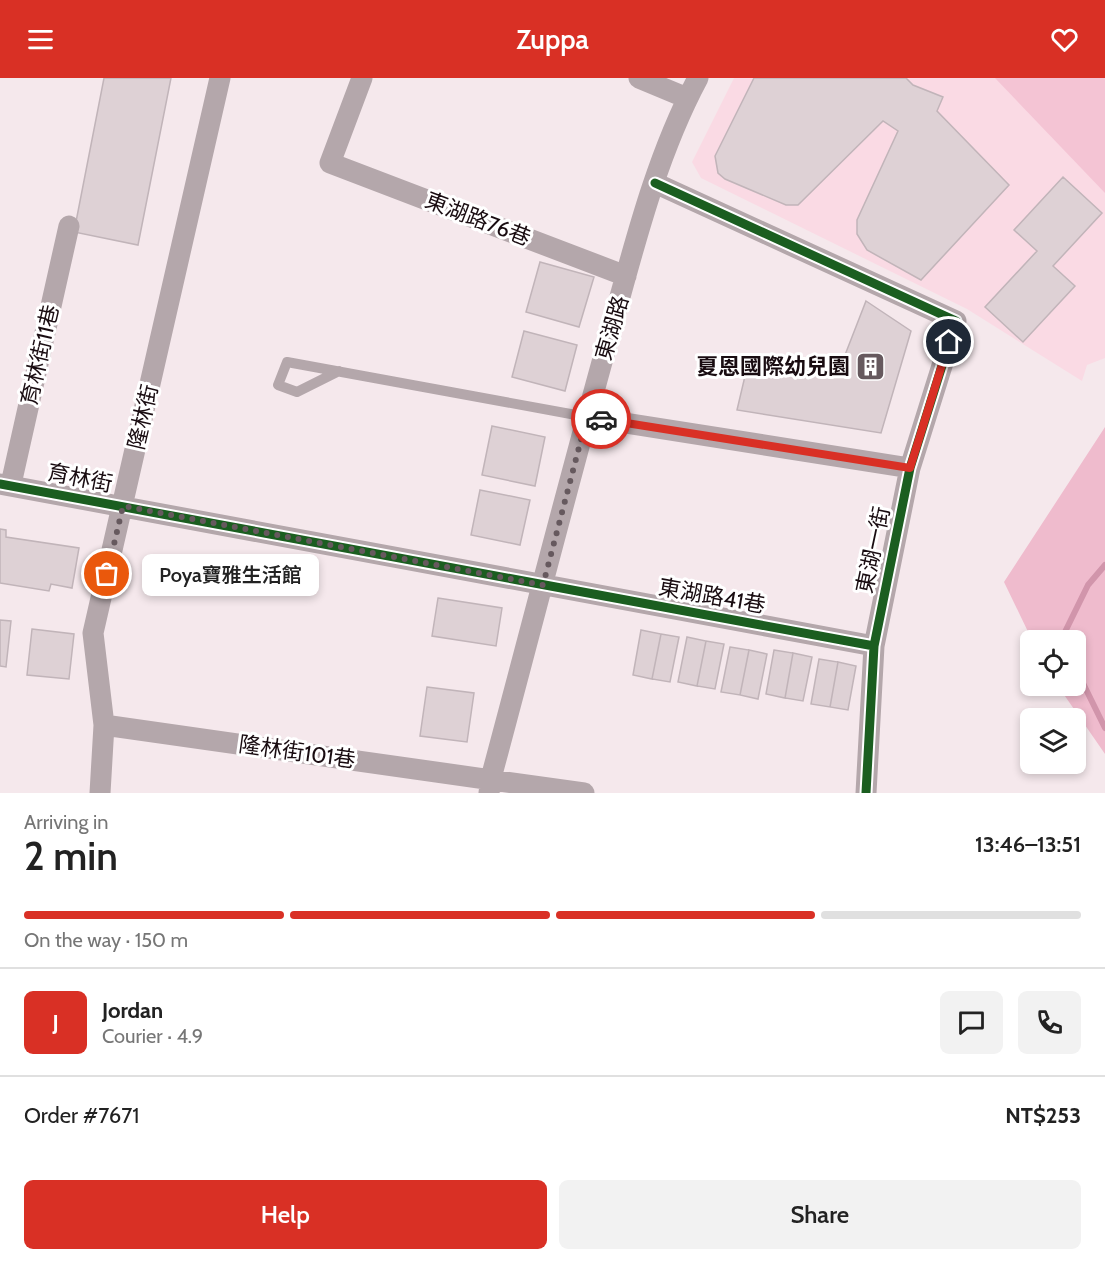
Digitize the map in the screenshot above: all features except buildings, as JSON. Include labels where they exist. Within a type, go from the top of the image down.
[{"type":"street","name":"隆林街","points":[[100,793],[104,725],[93,633],[219,78]]},
{"type":"street","name":"東湖路76巷","points":[[362,78],[330,163],[626,276]]},
{"type":"street","points":[[639,78],[687,98]]},
{"type":"street","name":"東湖路","points":[[490,785],[626,276],[655,183],[687,98],[698,78]]},
{"type":"street","name":"東湖一街","points":[[655,183],[956,321],[910,468],[873,646],[866,793]]},
{"type":"street","name":"育林街11巷","points":[[5,484],[69,226]]},
{"type":"street","points":[[587,417],[910,468]]},
{"type":"street","name":"育林街","points":[[5,484],[543,585]]},
{"type":"street","name":"東湖路41巷","points":[[543,585],[873,646]]},
{"type":"street","name":"隆林街101巷","points":[[104,725],[490,785],[584,793]]},
{"type":"lane","points":[[339,371],[297,392],[278,385],[287,362],[339,371],[587,417]]},
{"type":"shaded area","points":[[734,78],[1105,78],[1105,358],[1087,365],[1082,381],[967,309],[701,178],[692,162]]},
{"type":"shaded area","points":[[995,78],[1105,78],[1105,193]]},
{"type":"shaded area","points":[[1105,427],[1105,754],[1086,727],[1086,708],[1073,708],[1065,696],[1086,696],[1086,630],[1027,630],[1004,582]]},
{"type":"waterway","points":[[1066,630],[1088,585],[1105,565]]},
{"type":"waterway","points":[[1086,689],[1105,728]]},
{"type":"cycle path","points":[[655,183],[956,321],[910,468],[874,646],[866,793]]},
{"type":"cycle path","points":[[0,484],[874,646]]},
{"type":"way so far","points":[[107,574],[123,506],[543,585],[587,417],[601,419]]},
{"type":"place","name":"夏恩國際幼兒園","points":[[871,366]]},
{"type":"place","name":"Poya寶雅生活館","points":[[107,574]]},
{"type":"route","points":[[601,419],[910,468],[949,342]]}]
